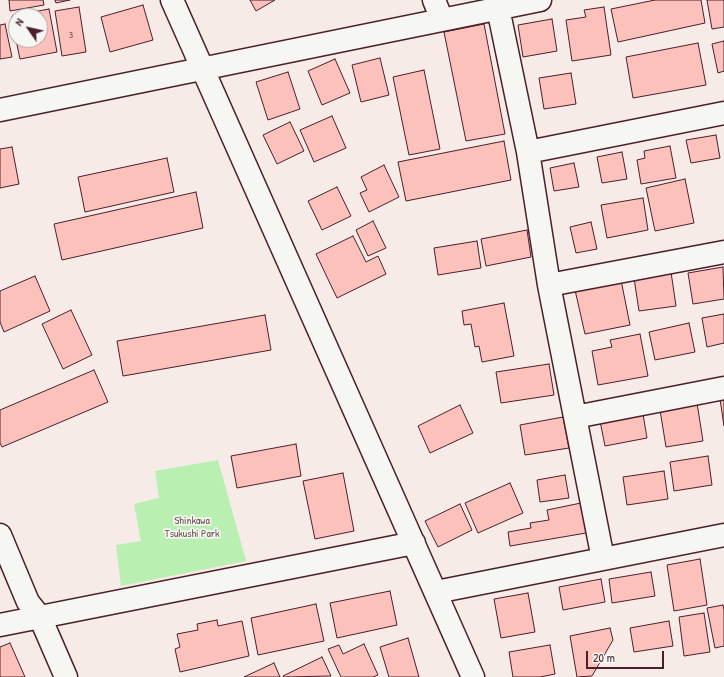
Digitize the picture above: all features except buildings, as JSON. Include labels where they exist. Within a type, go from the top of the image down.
[{"type":"street","points":[[172,0],[473,677]]},
{"type":"street","points":[[0,110],[203,68],[438,10],[498,8],[540,0]]},
{"type":"street","points":[[498,8],[528,152],[549,285],[603,559]]},
{"type":"street","points":[[528,152],[724,112]]},
{"type":"street","points":[[549,285],[724,252]]},
{"type":"street","points":[[575,417],[724,388]]},
{"type":"street","points":[[0,535],[28,602],[40,617],[66,677]]},
{"type":"street","points":[[436,592],[724,535]]},
{"type":"street","points":[[0,625],[414,543]]},
{"type":"green space","name":"Shinkawa Tsukushi Park","points":[[218,460],[246,561],[121,586],[116,545],[141,541],[134,504],[159,498],[155,471]]}]
